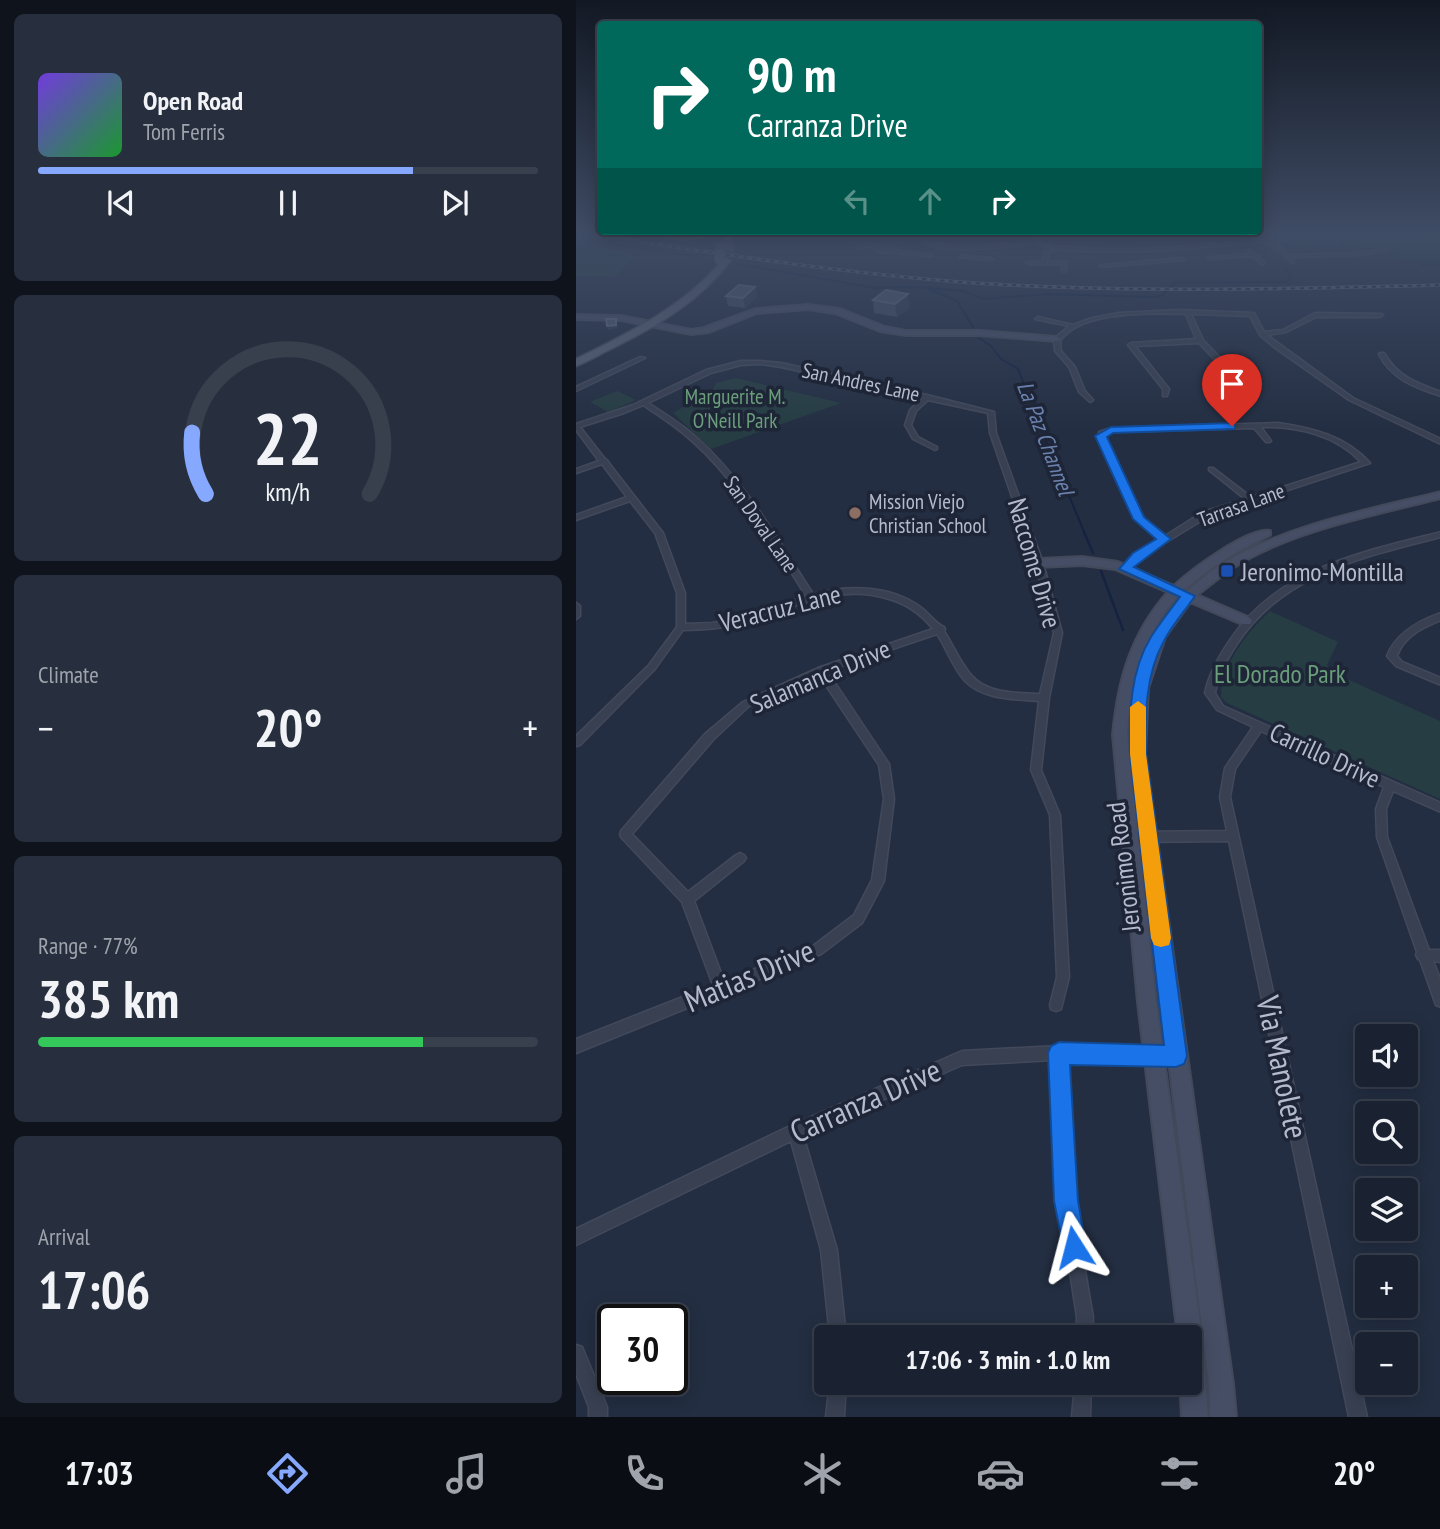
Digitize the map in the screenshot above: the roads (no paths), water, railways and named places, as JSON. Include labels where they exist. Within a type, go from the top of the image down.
[{"type":"main road","points":[[576,361],[685,300]]},
{"type":"main road","points":[[576,315],[648,321],[690,332],[756,311],[808,307],[837,311],[883,329],[906,333],[979,332],[1057,339]]},
{"type":"main road","name":"Jeronimo Road","points":[[1182,593],[1225,552],[1272,531],[1440,488]]},
{"type":"main road","name":"Jeronimo Road","points":[[1222,1417],[1221,1384],[1176,1056],[1141,837],[1121,748],[1121,702],[1129,669],[1141,639],[1159,609],[1231,561],[1286,535],[1440,495]]},
{"type":"main road","points":[[1039,563],[1082,561],[1126,569],[1246,621]]},
{"type":"main road","name":"Jeronimo Road","points":[[1141,837],[1154,1056],[1188,1325]]},
{"type":"main road","name":"Jeronimo Road","points":[[1194,1395],[1195,1417]]},
{"type":"street","points":[[1038,319],[1071,325],[1097,317],[1120,314],[1252,314],[1262,334],[1351,399],[1440,442]]},
{"type":"street","points":[[1188,314],[1200,341],[1243,385],[1247,394]]},
{"type":"street","points":[[1262,334],[1284,331],[1315,315],[1380,316]]},
{"type":"street","points":[[1071,325],[1057,339],[1058,351],[1072,367],[1082,392],[1089,400]]},
{"type":"street","points":[[1165,395],[1166,389],[1131,345],[1200,341]]},
{"type":"street","points":[[1382,354],[1386,365],[1405,379],[1440,394]]},
{"type":"street","points":[[576,389],[642,358]]},
{"type":"street","name":"San Andres Lane","points":[[576,426],[644,403],[703,371],[747,361],[774,363],[991,412]]},
{"type":"street","points":[[927,397],[913,410],[908,425],[915,438],[935,448]]},
{"type":"street","name":"San Doval Lane","points":[[644,403],[666,416],[735,484],[810,595]]},
{"type":"street","name":"Naccome Drive","points":[[991,412],[993,433],[1039,563],[1058,633],[1044,698],[1036,770],[1056,815],[1063,977],[1056,1005]]},
{"type":"street","name":"Tarrasa Lane","points":[[1126,569],[1138,556],[1206,514],[1366,463],[1345,445],[1317,432],[1278,425],[1256,426]]},
{"type":"street","points":[[576,426],[659,533],[682,593],[681,628],[652,667],[576,741]]},
{"type":"street","points":[[1164,539],[1139,519],[1101,433],[1111,430],[1256,426],[1268,441]]},
{"type":"street","points":[[576,471],[605,461]]},
{"type":"street","points":[[1211,469],[1249,499]]},
{"type":"street","points":[[576,518],[632,498]]},
{"type":"street","points":[[1246,621],[1291,584],[1326,566],[1440,534]]},
{"type":"street","name":"Veracruz Lane","points":[[681,628],[729,624],[810,595],[852,590],[886,595],[923,610],[941,629],[962,670],[973,683],[1000,693],[1044,698]]},
{"type":"street","points":[[576,606],[576,616]]},
{"type":"street","points":[[1440,616],[1412,631],[1394,647],[1392,656],[1399,664],[1440,682]]},
{"type":"street","name":"Carrillo Drive","points":[[1246,621],[1218,669],[1210,689],[1212,700],[1220,708],[1440,807]]},
{"type":"street","name":"Salamanca Drive","points":[[687,899],[625,834],[709,737],[746,704],[821,670],[941,629]]},
{"type":"street","name":"Matias Drive","points":[[576,1046],[817,950],[858,919],[878,881],[889,799],[884,764],[821,670]]},
{"type":"street","name":"Via Manolete","points":[[1260,725],[1229,772],[1225,797],[1358,1417]]},
{"type":"street","points":[[1390,785],[1381,809],[1382,836],[1440,1001]]},
{"type":"street","points":[[1141,837],[1234,836]]},
{"type":"street","points":[[720,988],[687,899],[740,858]]},
{"type":"street","points":[[1422,955],[1440,956]]},
{"type":"street","points":[[1059,1053],[1066,1201],[1085,1325]]},
{"type":"street","name":"Carranza Drive","points":[[576,1237],[795,1131],[962,1058],[1059,1053],[1176,1056]]},
{"type":"street","points":[[795,1131],[829,1250],[837,1325]]},
{"type":"street","points":[[576,1353],[598,1406],[598,1417]]},
{"type":"street","points":[[835,1417],[837,1395]]},
{"type":"street","points":[[1081,1417],[1082,1395]]},
{"type":"waterway","name":"La Paz Channel","points":[[955,300],[973,327]]},
{"type":"waterway","name":"La Paz Channel","points":[[979,338],[991,346],[1001,359],[1018,369],[1023,382],[1031,390],[1043,434],[1085,534]]},
{"type":"waterway","name":"La Paz Channel","points":[[1084,532],[1093,553]]},
{"type":"waterway","name":"La Paz Channel","points":[[1101,571],[1123,630]]},
{"type":"place","name":"Mission Viejo Christian School","points":[[855,513]]},
{"type":"place","name":"Jeronimo-Montilla","points":[[1227,571]]},
{"type":"park label","name":"Marguerite M. O'Neill Park","points":[[735,408]]},
{"type":"park label","name":"El Dorado Park","points":[[1280,673]]}]
